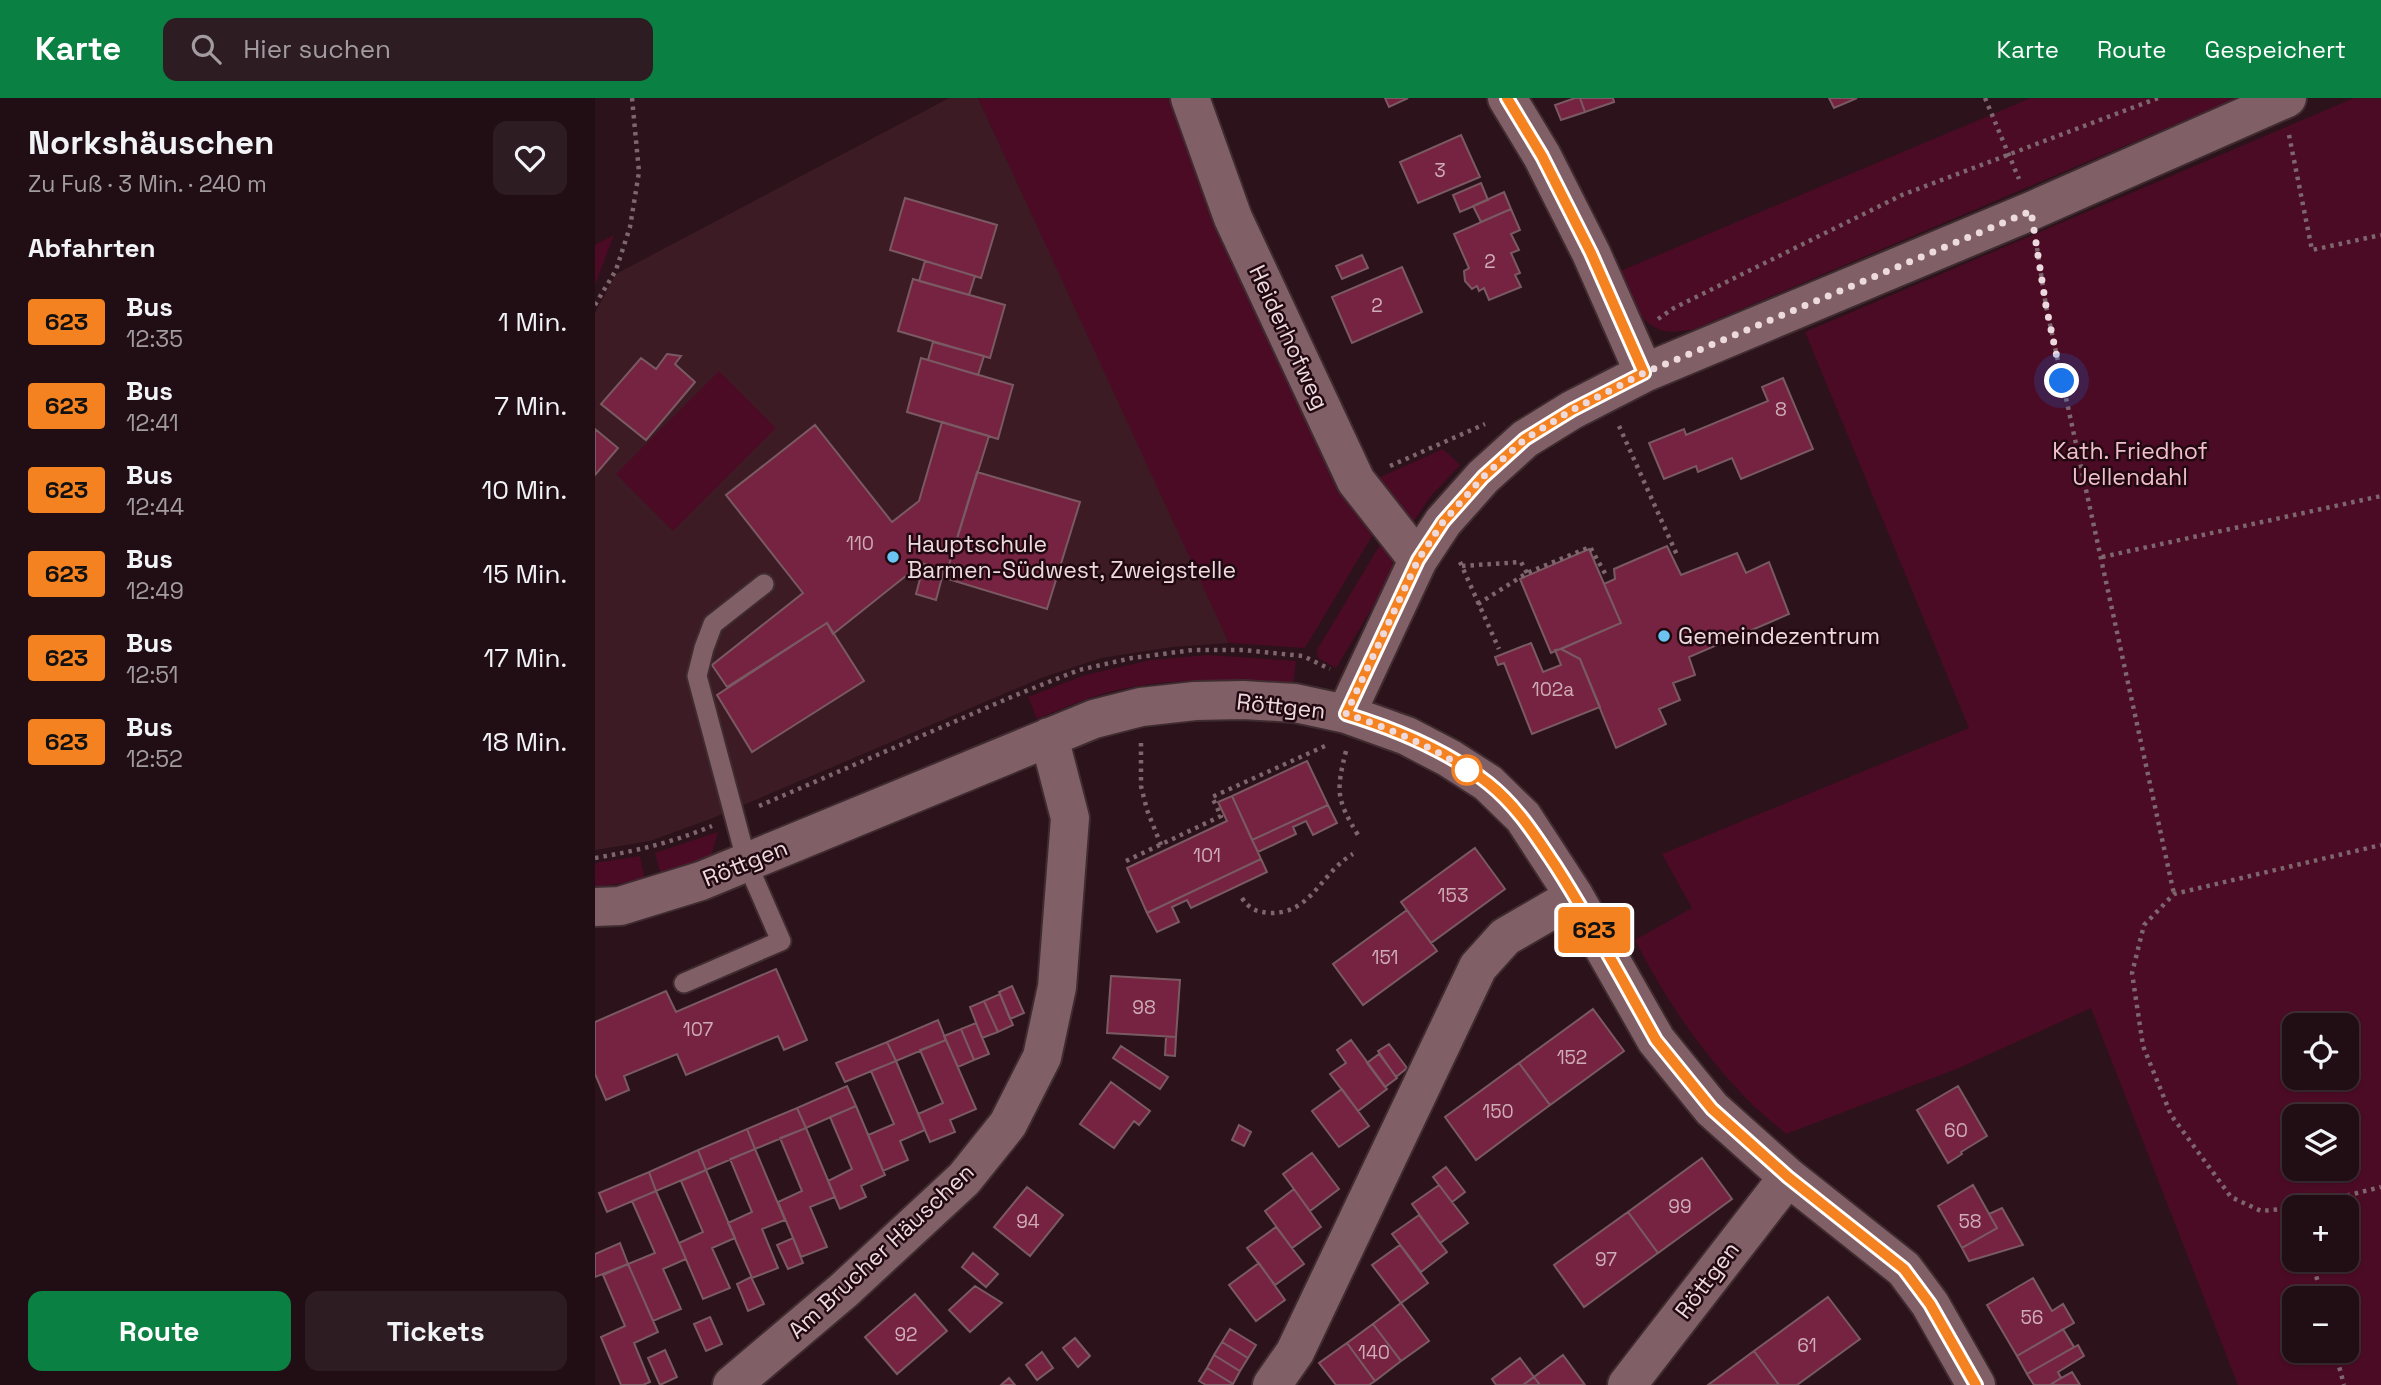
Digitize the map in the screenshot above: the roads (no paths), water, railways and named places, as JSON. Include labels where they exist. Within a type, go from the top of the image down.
[{"type":"street","name":"Heiderhofweg","points":[[1190,98],[1233,218],[1356,481],[1418,560]]},
{"type":"street","points":[[1507,98],[1542,156],[1585,241],[1637,356]]},
{"type":"street","points":[[1347,714],[1418,560],[1443,522],[1483,477],[1525,439],[1605,393],[1637,356],[2031,211],[2285,99]]},
{"type":"street","name":"Röttgen","points":[[595,907],[620,906],[747,863],[1094,719],[1141,708],[1195,701],[1243,700],[1295,703],[1347,714],[1407,736],[1449,758],[1488,783],[1523,817],[1573,894],[1656,1040],[1712,1109],[1788,1177],[1904,1269],[1930,1304],[1976,1385]]},
{"type":"street","name":"Am Brucher Häuschen","points":[[732,1385],[843,1291],[964,1179],[1008,1124],[1042,1056],[1057,987],[1070,818],[1049,737]]},
{"type":"street","points":[[1272,1385],[1295,1352],[1479,967],[1505,937],[1560,905],[1573,894]]},
{"type":"street","name":"Röttgen","points":[[1627,1385],[1788,1177]]},
{"type":"lane","points":[[684,982],[781,941],[747,863],[697,676],[703,648],[713,624],[764,584]]},
{"type":"place","name":"Hauptschule Barmen-Südwest, Zweigstelle","points":[[893,557]]},
{"type":"place","name":"Gemeindezentrum","points":[[1664,636]]},
{"type":"park label","name":"Kath. Friedhof Uellendahl","points":[[2130,464]]}]
